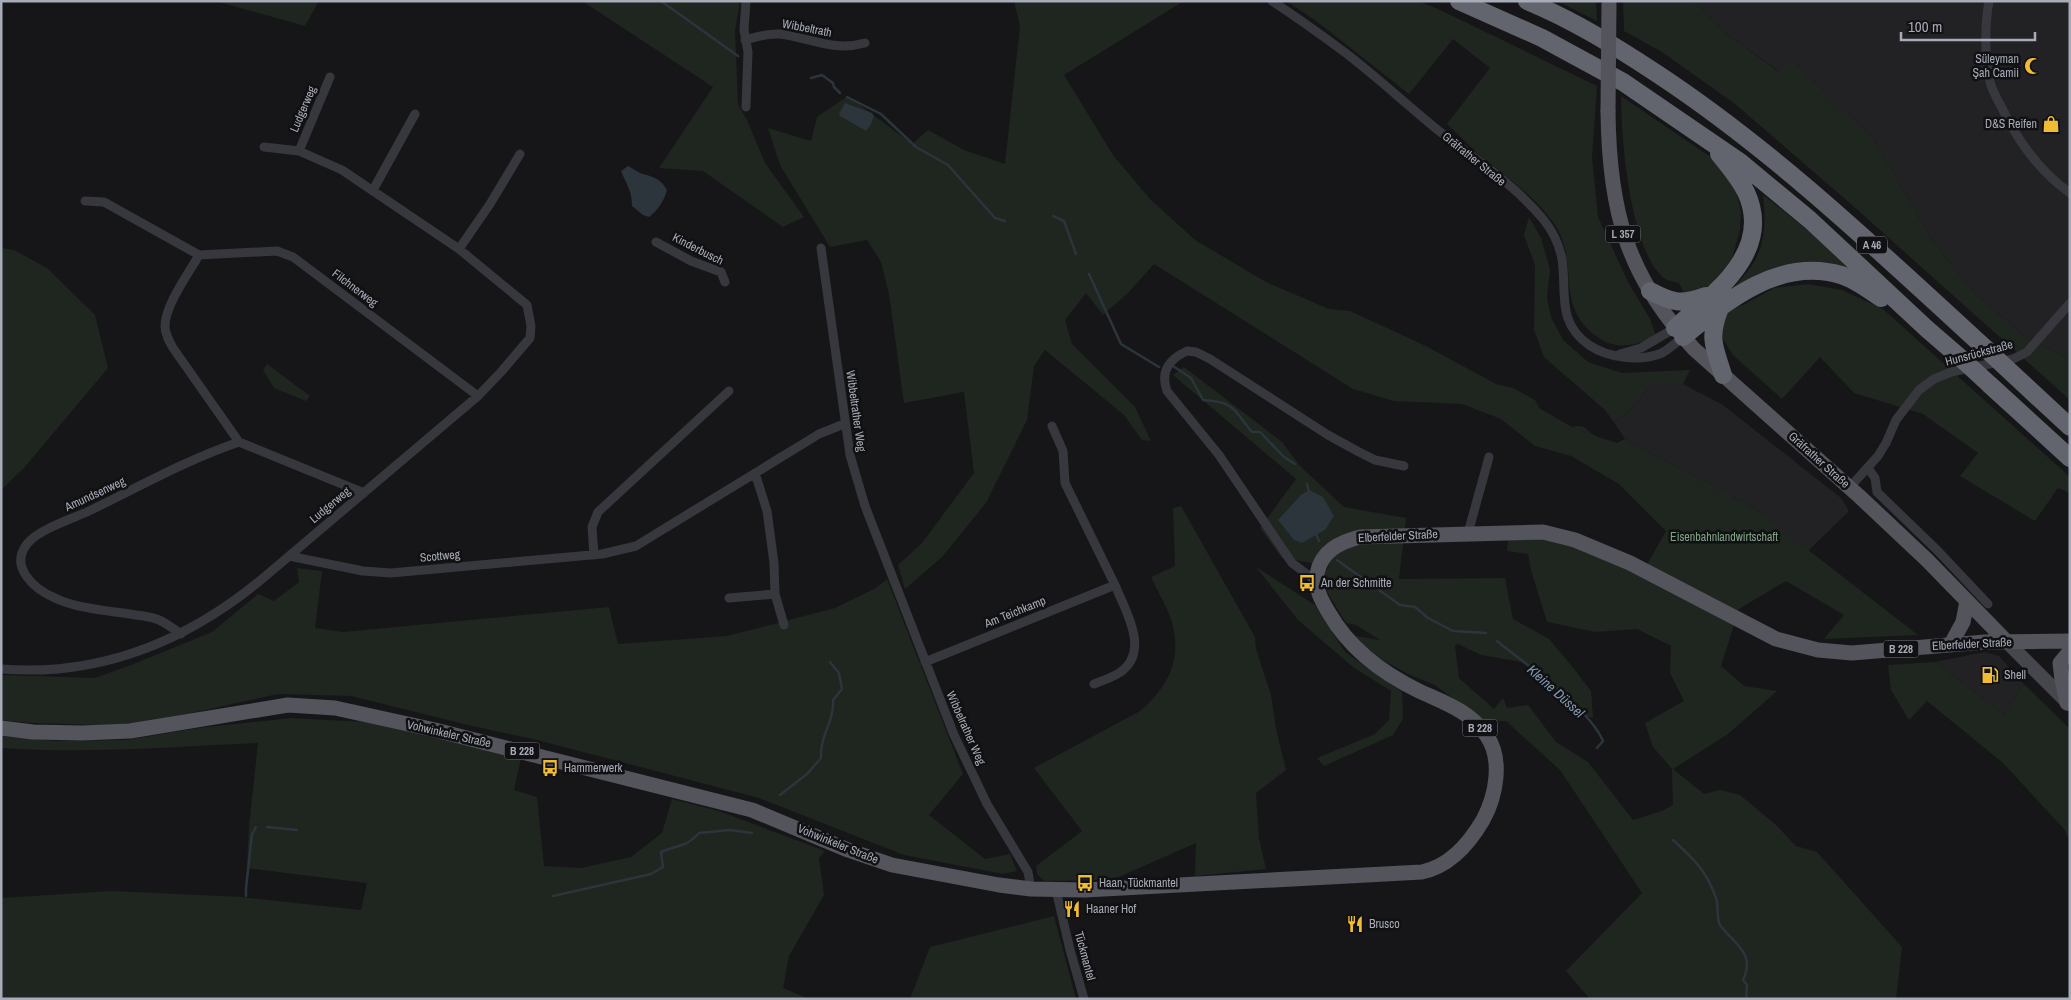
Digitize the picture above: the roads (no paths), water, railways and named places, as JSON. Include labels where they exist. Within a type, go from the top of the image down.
[{"type":"highway","name":"A 46","points":[[1460,1],[1542,38],[1623,82],[1740,162],[1810,220],[2070,458]]},
{"type":"highway","name":"A 46","points":[[1533,3],[1586,30],[1633,58],[1696,99],[1747,138],[1826,202],[2070,427]]},
{"type":"highway","points":[[1706,138],[1736,175],[1746,193],[1752,215],[1752,234],[1748,250],[1716,301],[1712,337],[1723,375]]},
{"type":"highway","points":[[1679,332],[1716,301],[1759,283],[1799,270],[1818,270],[1842,275],[1862,285],[1927,329]]},
{"type":"highway","points":[[1650,291],[1666,300],[1684,303],[1716,301]]},
{"type":"main road","name":"L 357","points":[[1609,3],[1608,111],[1610,172],[1616,208],[1629,251],[1650,291],[1679,332]]},
{"type":"main road","name":"Gräfrather Straße","points":[[1679,332],[1723,375],[1850,487],[1927,560],[2006,641]]},
{"type":"main road","name":"Elberfelder Straße","points":[[1316,581],[1318,568],[1332,547],[1344,541],[1360,537],[1543,532],[1575,540],[1630,563],[1757,630],[1794,645],[1818,650],[1852,653],[1951,644],[2006,641],[2070,641]]},
{"type":"main road","name":"B 228","points":[[1031,889],[1056,890],[1422,872],[1432,870],[1444,864],[1463,847],[1477,830],[1486,814],[1492,796],[1496,778],[1496,760],[1488,738],[1469,716],[1455,707],[1398,680],[1361,653],[1339,630],[1320,598],[1316,581]]},
{"type":"main road","points":[[1951,644],[1963,622],[1967,601]]},
{"type":"main road","name":"L 357","points":[[2006,641],[2068,704]]},
{"type":"main road","points":[[2068,704],[2060,663],[2070,651]]},
{"type":"main road","name":"Vohwinkeler Straße","points":[[1,728],[33,732],[82,734],[130,731],[288,705],[335,708],[462,736],[752,810],[848,850],[892,865],[999,885],[1031,889]]},
{"type":"street","points":[[746,1],[745,40],[748,52],[746,107]]},
{"type":"street","name":"Gräfrather Straße","points":[[1272,1],[1343,51],[1433,126],[1473,156],[1535,210],[1548,225],[1559,246],[1564,305],[1570,323],[1579,336],[1589,345],[1612,356],[1652,356],[1667,350],[1679,332]]},
{"type":"street","points":[[1989,1],[1985,23],[1990,82],[2012,129],[2026,150],[2044,170],[2070,193]]},
{"type":"street","name":"Wibbeltrath","points":[[745,40],[764,35],[779,34],[832,47],[854,46],[865,43]]},
{"type":"street","name":"Ludgerweg","points":[[299,152],[330,77]]},
{"type":"street","points":[[373,190],[416,114]]},
{"type":"street","name":"Ludgerweg","points":[[1,669],[21,671],[87,666],[142,651],[181,634],[238,599],[478,396],[519,353],[530,338],[531,326],[527,305],[459,249],[342,170],[299,152],[264,146]]},
{"type":"street","points":[[459,249],[490,204],[520,154]]},
{"type":"street","points":[[85,201],[104,202],[199,255],[170,306],[165,323],[166,337],[239,442],[364,493]]},
{"type":"street","name":"Kinderbusch","points":[[656,242],[692,261],[721,272],[725,282]]},
{"type":"street","name":"Wibbeltrather Weg","points":[[821,248],[844,424],[850,455],[864,506],[890,571]]},
{"type":"street","name":"Filchnerweg","points":[[199,255],[272,251],[293,256],[478,396]]},
{"type":"street","name":"Hunsrückstraße","points":[[1850,487],[1868,468],[1886,442],[1896,420],[1919,390],[1934,379],[1951,372],[2013,359],[2027,352],[2070,302]]},
{"type":"street","points":[[1612,356],[1642,348],[1679,332]]},
{"type":"street","points":[[1316,581],[1292,563],[1219,455],[1167,391],[1164,383],[1164,372],[1170,362],[1187,351],[1196,352],[1358,452],[1375,460],[1404,466]]},
{"type":"street","points":[[594,555],[592,527],[598,512],[729,391]]},
{"type":"street","name":"Scottweg","points":[[289,556],[363,571],[392,573],[594,555],[627,549],[636,546],[819,434],[844,424]]},
{"type":"street","points":[[1052,426],[1063,451],[1065,483],[1115,585],[1135,636],[1134,654],[1120,672],[1094,684]]},
{"type":"street","name":"Amundsenweg","points":[[181,634],[157,619],[70,603],[55,598],[36,587],[27,577],[20,565],[22,553],[28,543],[38,535],[239,442]]},
{"type":"street","points":[[1468,533],[1489,457]]},
{"type":"street","points":[[1868,468],[1875,478],[1877,492],[1938,551],[1988,604]]},
{"type":"street","points":[[755,473],[768,510],[774,563],[775,594],[784,625]]},
{"type":"street","name":"Wibbelrather Weg","points":[[890,571],[954,735],[987,804],[1028,872],[1031,889]]},
{"type":"street","name":"Am Teichkamp","points":[[924,662],[1115,585]]},
{"type":"street","points":[[729,598],[775,594]]},
{"type":"street","name":"Tückmantel","points":[[1056,890],[1084,999]]},
{"type":"waterway","name":"Kleine Düssel","points":[[661,1],[738,56]]},
{"type":"waterway","name":"Kleine Düssel","points":[[811,78],[822,75],[833,83],[840,93]]},
{"type":"waterway","name":"Kleine Düssel","points":[[847,97],[881,114],[916,147],[948,165],[995,218],[1005,221]]},
{"type":"waterway","name":"Kleine Düssel","points":[[1053,216],[1064,221],[1076,254]]},
{"type":"waterway","name":"Kleine Düssel","points":[[1089,274],[1121,344],[1159,367]]},
{"type":"waterway","name":"Kleine Düssel","points":[[1173,366],[1191,378],[1203,400],[1222,403],[1233,408],[1252,432],[1260,432],[1284,457],[1295,464]]},
{"type":"waterway","name":"Kleine Düssel","points":[[1307,484],[1309,492]]},
{"type":"waterway","name":"Kleine Düssel","points":[[1315,532],[1319,541]]},
{"type":"waterway","name":"Kleine Düssel","points":[[1337,560],[1400,605],[1415,607],[1428,618],[1453,631],[1486,633]]},
{"type":"waterway","name":"Kleine Düssel","points":[[1497,641],[1556,688],[1585,715],[1596,728],[1603,741],[1597,748]]},
{"type":"waterway","points":[[780,795],[807,774],[821,758],[821,750],[833,708],[833,700],[842,689],[839,673],[830,662]]},
{"type":"waterway","points":[[246,896],[252,834],[256,827]]},
{"type":"waterway","points":[[267,827],[297,830]]},
{"type":"waterway","points":[[553,896],[651,874],[663,867],[661,852],[685,844],[699,833],[730,830],[752,833]]},
{"type":"waterway","name":"Kleine Düssel","points":[[1673,840],[1704,872],[1716,898],[1720,925],[1745,956],[1747,963],[1743,980],[1747,985],[1746,999]]},
{"type":"place","name":"Süleyman Şah Camii","points":[[2033,66]]},
{"type":"place","name":"D&S Reifen","points":[[2051,124]]},
{"type":"place","name":"An der Schmitte","points":[[1307,583]]},
{"type":"place","name":"Shell","points":[[1990,675]]},
{"type":"place","name":"Hammerwerk","points":[[550,768]]},
{"type":"place","name":"Haan, Tückmantel","points":[[1085,883]]},
{"type":"place","name":"Haaner Hof","points":[[1072,909]]},
{"type":"place","name":"Brusco","points":[[1355,924]]},
{"type":"park label","name":"Eisenbahnlandwirtschaft","points":[[1724,537]]}]
